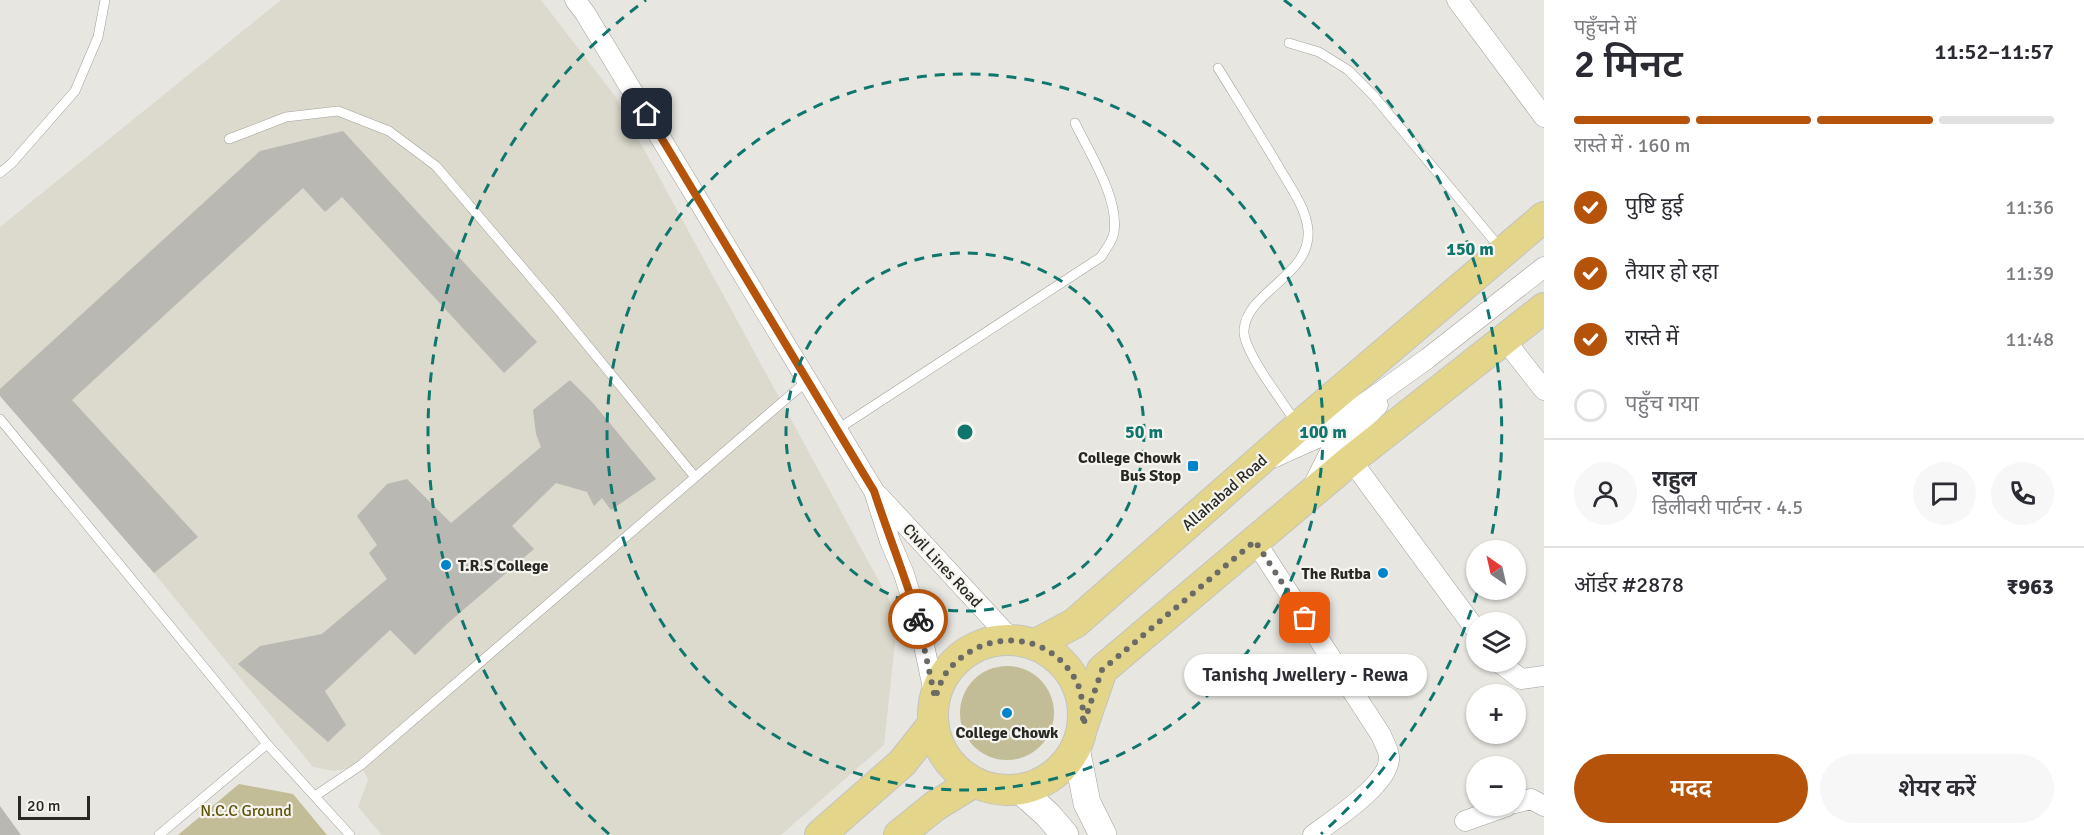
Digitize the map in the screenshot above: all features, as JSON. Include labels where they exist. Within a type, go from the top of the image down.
[{"type":"main road","name":"Allahabad Road","points":[[1023,642],[1075,623],[1249,469],[1544,217]]},
{"type":"main road","points":[[934,711],[940,749],[954,768],[974,782],[996,790],[1020,790],[1043,782],[1062,768],[1080,737],[1102,670],[1307,496],[1544,308]]},
{"type":"main road","points":[[820,835],[902,763],[934,711],[945,674],[962,655],[985,643],[1023,642],[1058,657],[1074,677],[1083,702],[1080,737]]},
{"type":"main road","points":[[899,835],[934,806],[974,782]]},
{"type":"street","name":"Civil Lines Road","points":[[575,0],[874,491],[920,626],[934,711]]},
{"type":"street","points":[[1457,0],[1544,117]]},
{"type":"street","points":[[1249,469],[1315,439],[1428,358],[1544,267]]},
{"type":"street","points":[[1504,339],[1544,390]]},
{"type":"street","points":[[1307,496],[1330,452],[1428,358]]},
{"type":"street","points":[[1351,460],[1466,616]]},
{"type":"street","name":"Civil Lines Road","points":[[874,491],[1023,642]]},
{"type":"street","points":[[1255,541],[1381,735],[1389,756],[1387,769],[1377,784],[1313,835]]},
{"type":"street","points":[[1512,672],[1521,679],[1544,676]]},
{"type":"street","points":[[1080,737],[1082,788],[1103,835]]},
{"type":"street","points":[[1020,790],[1048,815],[1065,835]]},
{"type":"street","points":[[1526,800],[1532,799],[1544,806]]},
{"type":"street","points":[[1466,821],[1480,816]]},
{"type":"lane","points":[[0,173],[12,163],[75,91],[98,37],[105,0]]},
{"type":"lane","points":[[1289,43],[1319,52],[1348,70],[1373,95],[1503,250]]},
{"type":"lane","points":[[1218,68],[1256,127],[1303,209],[1308,230],[1308,243],[1299,263],[1251,310],[1243,331],[1250,353],[1299,426]]},
{"type":"lane","points":[[229,139],[286,117],[338,111],[389,132],[436,166],[695,477]]},
{"type":"lane","points":[[838,429],[1101,257],[1114,234],[1114,210],[1075,123]]},
{"type":"lane","points":[[315,796],[361,765],[808,380]]},
{"type":"lane","points":[[0,419],[267,744],[350,835]]},
{"type":"lane","points":[[159,835],[267,744]]},
{"type":"shaded area","points":[[281,0],[541,0],[615,96],[898,616],[884,745],[781,835],[382,835],[358,807],[368,780],[361,766],[334,771],[313,767],[154,573],[0,396],[0,227]]},
{"type":"green space","points":[[1007,666],[1025,670],[1040,680],[1050,695],[1054,713],[1050,731],[1040,746],[1025,756],[1007,760],[989,756],[974,746],[964,731],[960,713],[964,695],[974,680],[989,670]]},
{"type":"green space","name":"N.C.C Ground","points":[[239,784],[293,794],[327,835],[178,835]]},
{"type":"building","points":[[343,131],[537,342],[504,373],[342,197],[325,212],[303,188],[72,400],[198,537],[154,573],[0,396],[0,389],[260,151]]},
{"type":"building","name":"T.R.S College","points":[[570,380],[593,403],[656,479],[611,510],[602,498],[594,506],[587,492],[556,483],[512,526],[534,549],[448,623],[415,655],[390,630],[325,691],[346,725],[328,742],[238,664],[260,646],[322,634],[387,579],[369,553],[377,545],[357,516],[387,484],[407,479],[451,523],[541,447],[536,434],[533,410]]},
{"type":"building","points":[[0,806],[21,835],[0,835]]},
{"type":"way so far","points":[[918,619],[935,698],[945,674],[962,655],[985,643],[1011,639],[1036,644],[1058,657],[1074,677],[1083,702],[1083,725],[1102,670],[1255,541],[1305,618]]},
{"type":"place","name":"College Chowk Bus Stop","points":[[1193,466]]},
{"type":"place","name":"T.R.S College","points":[[446,565]]},
{"type":"place","name":"The Rutba","points":[[1383,573]]},
{"type":"place","name":"Tanishq Jwellery - Rewa","points":[[1305,618]]},
{"type":"place","name":"College Chowk","points":[[1007,713]]},
{"type":"route","points":[[647,114],[874,491],[918,619]]}]
